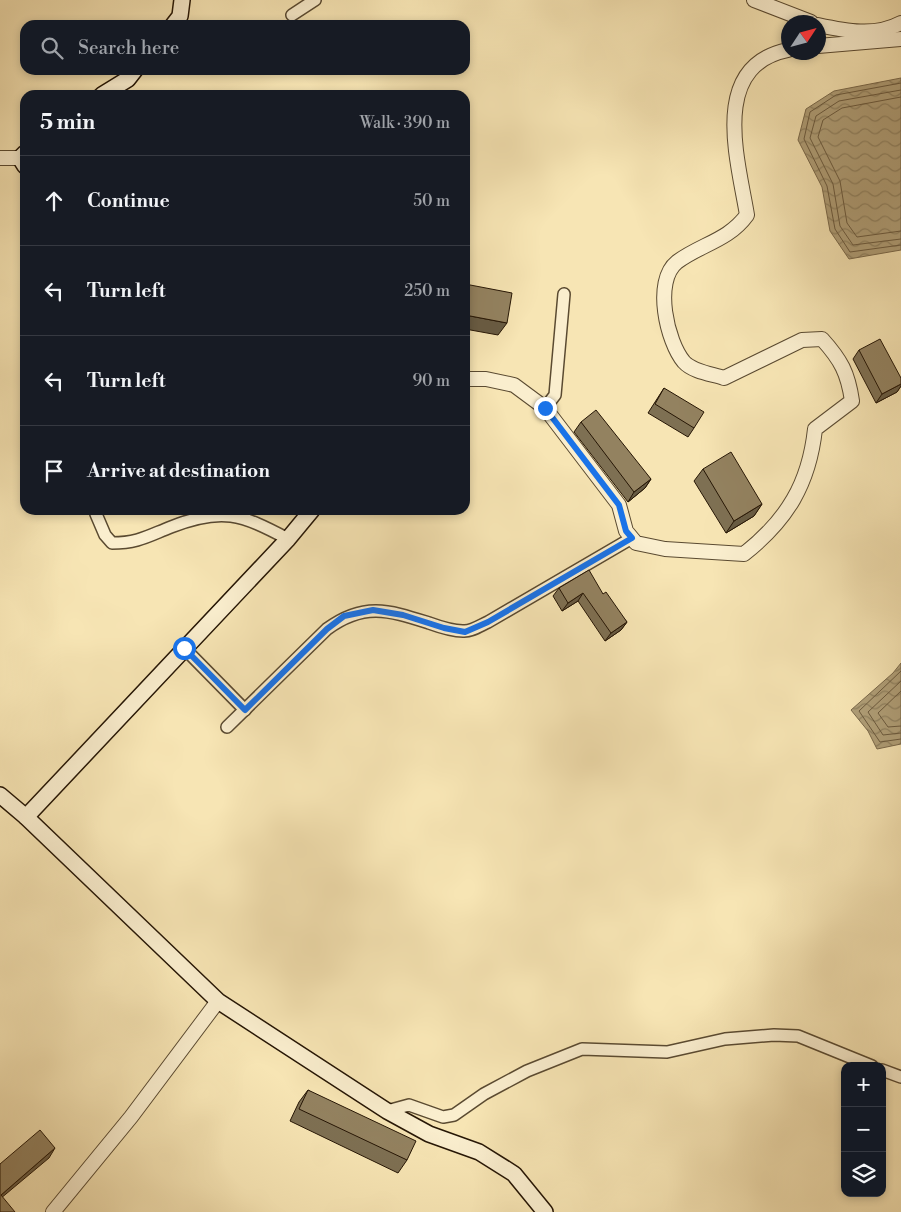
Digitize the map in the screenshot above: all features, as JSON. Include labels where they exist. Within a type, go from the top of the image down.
[{"type":"main road","points":[[177,20],[180,16],[182,0]]},
{"type":"main road","points":[[110,90],[131,75]]},
{"type":"main road","points":[[26,817],[288,539],[308,515]]},
{"type":"main road","points":[[0,795],[26,817],[218,1001],[387,1111],[429,1134],[479,1152],[514,1174],[545,1212]]},
{"type":"street","points":[[292,15],[315,0]]},
{"type":"street","points":[[754,0],[793,15]]},
{"type":"street","points":[[826,26],[856,32],[889,29],[901,23]]},
{"type":"street","points":[[826,45],[901,39]]},
{"type":"street","points":[[470,379],[486,379],[514,385],[545,408],[619,505],[626,531],[636,543],[665,549],[744,554],[763,538],[797,495],[807,473],[815,429],[852,401],[849,382],[840,359],[822,339],[802,340],[724,378],[685,364],[673,342],[665,308],[664,284],[676,263],[712,244],[738,226],[747,215],[733,127],[734,104],[744,79],[758,64],[781,51]]},
{"type":"street","points":[[0,158],[20,159]]},
{"type":"street","points":[[545,408],[555,395],[564,294]]},
{"type":"street","points":[[96,515],[105,535],[112,544],[133,543],[171,527],[212,515],[237,516],[254,521],[288,539]]},
{"type":"street","points":[[227,727],[327,629],[344,616],[373,610],[403,615],[444,628],[465,632],[488,622],[632,538]]},
{"type":"street","points":[[184,648],[245,710]]},
{"type":"street","points":[[53,1212],[125,1125],[218,1001]]},
{"type":"street","points":[[387,1111],[409,1105],[443,1117],[454,1115],[484,1094],[518,1076],[582,1049],[667,1052],[725,1039],[774,1035],[798,1036],[862,1062]]},
{"type":"street","points":[[886,1071],[901,1077]]},
{"type":"water","points":[[901,78],[901,250],[849,259],[830,231],[822,187],[798,140],[806,109],[834,91]]},
{"type":"water","points":[[901,663],[901,744],[877,749],[868,731],[851,710],[893,673]]},
{"type":"building","points":[[470,285],[512,293],[507,323],[470,316]]},
{"type":"building","points":[[880,339],[901,378],[901,384],[882,394],[859,350]]},
{"type":"building","points":[[664,388],[704,412],[694,428],[655,404]]},
{"type":"building","points":[[596,410],[651,479],[634,492],[581,422]]},
{"type":"building","points":[[731,452],[762,504],[734,521],[703,469]]},
{"type":"building","points":[[589,570],[603,594],[606,592],[627,622],[611,633],[583,593],[568,603],[559,588]]},
{"type":"building","points":[[308,1090],[416,1141],[407,1160],[299,1109]]},
{"type":"building","points":[[40,1130],[55,1148],[1,1195],[15,1212],[0,1212],[0,1164]]},
{"type":"route","points":[[184,648],[245,710],[327,629],[344,616],[373,610],[403,615],[444,628],[465,632],[488,622],[581,566],[632,538],[626,531],[619,505],[545,408]]}]
